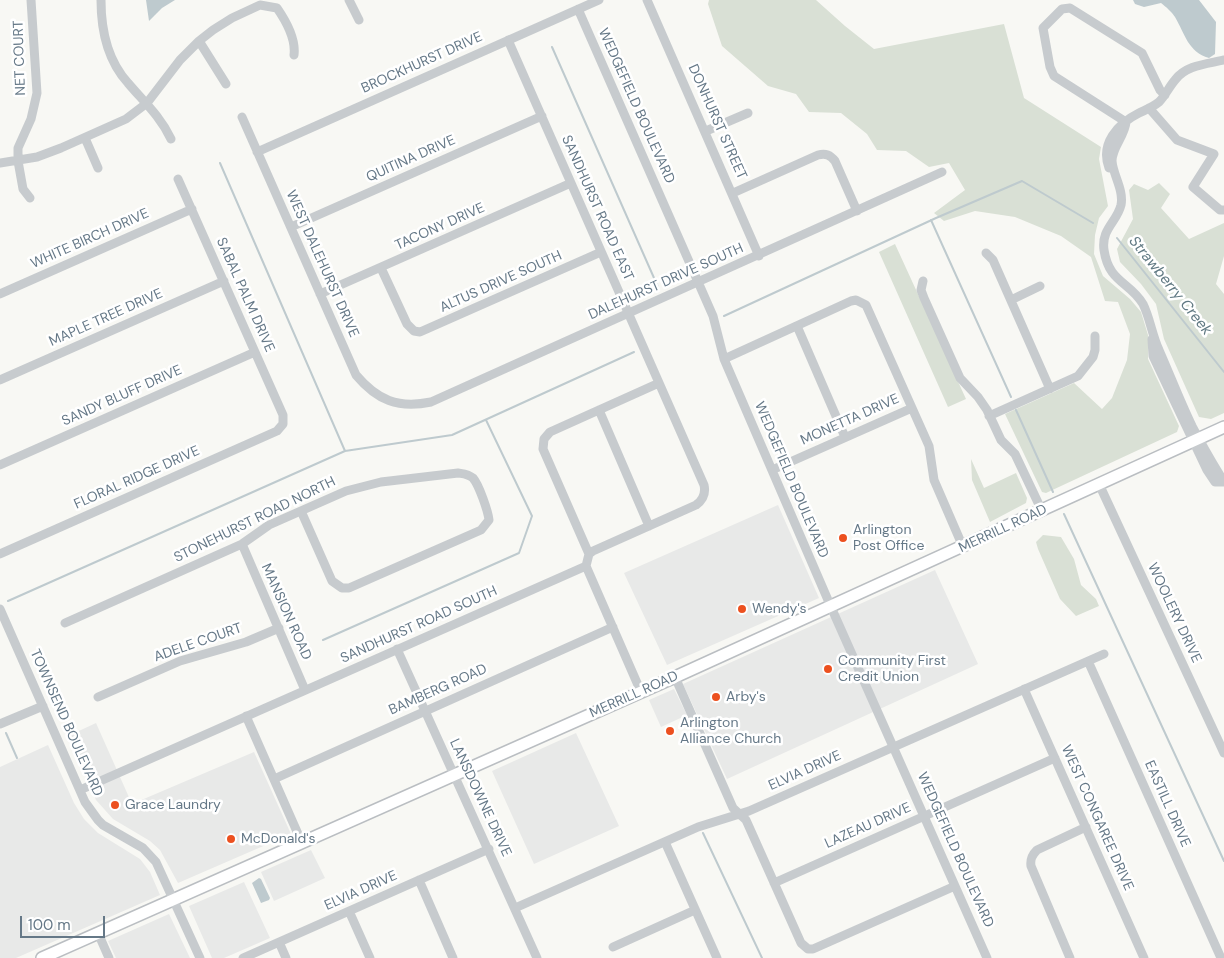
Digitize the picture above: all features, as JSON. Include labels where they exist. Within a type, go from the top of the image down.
[{"type":"main road","name":"MERRILL ROAD","points":[[42,958],[831,607],[1224,427]]},
{"type":"street","name":"NET COURT","points":[[30,198],[23,189],[18,161],[18,148],[31,119],[37,94],[31,0]]},
{"type":"street","points":[[101,0],[102,29],[114,64],[127,82],[160,119],[171,139]]},
{"type":"street","points":[[349,0],[359,20]]},
{"type":"street","name":"BROCKHURST DRIVE","points":[[257,152],[599,0]]},
{"type":"street","name":"DONHURST STREET","points":[[647,0],[760,256]]},
{"type":"street","points":[[0,163],[37,158],[126,119],[146,103],[180,60],[199,41],[232,18],[260,5],[277,8],[281,13],[295,45],[294,55]]},
{"type":"street","points":[[1126,122],[1054,76],[1050,67],[1043,28],[1062,9],[1070,8],[1142,54],[1160,90],[1165,95]]},
{"type":"street","name":"WEDGEFIELD BOULEVARD","points":[[578,9],[698,283],[716,327],[724,359],[831,607],[988,958]]},
{"type":"street","name":"SANDHURST ROAD EAST","points":[[508,40],[704,485],[704,497],[696,505],[649,526]]},
{"type":"street","points":[[199,41],[226,84]]},
{"type":"street","points":[[1224,60],[1196,66],[1185,71],[1176,78],[1159,102],[1136,114],[1117,128],[1106,149],[1107,163],[1122,196],[1121,205],[1104,236],[1104,249],[1114,276],[1136,295],[1143,304],[1153,336],[1153,356],[1196,440],[1211,477],[1215,482],[1224,482]]},
{"type":"street","points":[[1149,108],[1177,140],[1214,154],[1193,187],[1220,210],[1224,210]]},
{"type":"street","points":[[706,131],[748,113]]},
{"type":"street","name":"QUITINA DRIVE","points":[[291,228],[542,116]]},
{"type":"street","name":"WEST DALEHURST DRIVE","points":[[242,117],[356,375],[375,394],[398,403]]},
{"type":"street","points":[[85,138],[98,168]]},
{"type":"street","points":[[733,193],[824,154],[830,156],[835,162],[857,211]]},
{"type":"street","name":"DALEHURST DRIVE SOUTH","points":[[398,403],[408,405],[430,402],[760,256],[942,172]]},
{"type":"street","name":"SABAL PALM DRIVE","points":[[178,179],[283,415],[283,424]]},
{"type":"street","name":"TACONY DRIVE","points":[[320,294],[571,183]]},
{"type":"street","name":"WHITE BIRCH DRIVE","points":[[0,294],[192,210]]},
{"type":"street","name":"ALTUS DRIVE SOUTH","points":[[381,268],[406,324],[411,329],[420,332],[601,252]]},
{"type":"street","points":[[986,253],[993,260],[1050,389]]},
{"type":"street","name":"MAPLE TREE DRIVE","points":[[0,380],[224,281]]},
{"type":"street","points":[[923,281],[922,290],[924,298],[960,378],[978,397],[1000,440],[1009,447],[1018,459],[1042,511]]},
{"type":"street","points":[[1011,300],[1040,286]]},
{"type":"street","points":[[724,359],[851,301],[861,302],[869,309],[929,446],[934,480],[963,547]]},
{"type":"street","points":[[797,326],[845,437]]},
{"type":"street","points":[[989,416],[1074,378],[1088,365],[1095,350],[1095,336]]},
{"type":"street","name":"SANDY BLUFF DRIVE","points":[[0,465],[255,352]]},
{"type":"street","points":[[641,692],[586,566],[589,554],[543,449],[544,439],[550,432],[659,383]]},
{"type":"street","name":"MONETTA DRIVE","points":[[772,470],[912,408]]},
{"type":"street","points":[[589,554],[649,526],[599,410]]},
{"type":"street","name":"FLORAL RIDGE DRIVE","points":[[0,554],[277,431],[283,424]]},
{"type":"street","name":"STONEHURST ROAD NORTH","points":[[66,623],[242,544],[269,525],[346,491],[381,482],[458,473],[466,474],[475,481],[489,520],[481,530],[349,588],[342,588],[332,581],[301,511]]},
{"type":"street","name":"WOOLERY DRIVE","points":[[1099,484],[1224,754]]},
{"type":"street","name":"MANSION ROAD","points":[[242,544],[306,690]]},
{"type":"street","name":"SANDHURST ROAD SOUTH","points":[[80,790],[586,566]]},
{"type":"street","name":"TOWNSEND BOULEVARD","points":[[0,609],[90,810],[109,830],[143,848],[156,862],[200,958]]},
{"type":"street","name":"BAMBERG ROAD","points":[[274,779],[613,627]]},
{"type":"street","name":"ADELE COURT","points":[[98,697],[180,661],[246,642],[278,628]]},
{"type":"street","name":"LANSDOWNE DRIVE","points":[[398,649],[537,958]]},
{"type":"street","name":"ELVIA DRIVE","points":[[515,908],[698,826],[749,811],[1104,654]]},
{"type":"street","name":"EASTILL DRIVE","points":[[1088,661],[1220,958]]},
{"type":"street","points":[[675,677],[733,808],[746,820],[801,943],[805,947],[813,949],[955,886]]},
{"type":"street","name":"WEST CONGAREE DRIVE","points":[[1024,689],[1144,958]]},
{"type":"street","points":[[0,724],[43,706]]},
{"type":"street","points":[[246,716],[302,843]]},
{"type":"street","name":"LAZEAU DRIVE","points":[[774,883],[1055,758]]},
{"type":"street","points":[[1070,958],[1031,866],[1033,854],[1037,850],[1086,827]]},
{"type":"street","points":[[665,842],[716,958]]},
{"type":"street","name":"ELVIA DRIVE","points":[[244,958],[489,848]]},
{"type":"street","points":[[419,880],[454,958]]},
{"type":"street","points":[[613,947],[695,910]]},
{"type":"street","points":[[349,911],[370,958]]},
{"type":"street","points":[[98,933],[109,958]]},
{"type":"street","points":[[279,942],[286,958]]},
{"type":"shaded area","points":[[146,0],[175,0],[162,8],[149,21]]},
{"type":"shaded area","points":[[709,0],[816,0],[874,49],[1004,24],[1024,98],[1101,147],[1099,159],[1108,206],[1099,218],[1095,235],[1094,254],[1103,276],[1130,299],[1141,312],[1148,335],[1148,359],[1179,426],[1177,432],[1046,493],[1042,492],[1005,414],[1074,383],[1102,409],[1112,398],[1127,360],[1130,334],[1118,302],[1105,301],[1091,257],[1061,236],[1015,217],[975,211],[944,221],[934,213],[965,190],[949,163],[929,167],[906,151],[877,150],[867,134],[841,113],[809,112],[796,94],[768,86],[722,46],[708,4]]},
{"type":"shaded area","points":[[1133,0],[1199,0],[1216,22],[1215,54],[1209,58],[1196,51],[1188,42],[1174,15],[1161,3],[1144,7],[1135,4]]},
{"type":"shaded area","points":[[1159,183],[1170,194],[1161,208],[1189,239],[1224,223],[1224,256],[1216,284],[1224,294],[1224,413],[1211,419],[1199,417],[1164,339],[1156,304],[1141,284],[1120,262],[1117,249],[1133,219],[1129,190],[1134,184],[1148,190]]},
{"type":"shaded area","points":[[895,244],[966,399],[948,407],[879,252]]},
{"type":"shaded area","points":[[971,459],[984,488],[1016,473],[1027,498],[1026,503],[990,522],[972,480]]},
{"type":"shaded area","points":[[778,505],[819,598],[667,665],[624,573]]},
{"type":"shaded area","points":[[1043,535],[1061,537],[1074,559],[1081,585],[1096,599],[1099,606],[1076,616],[1060,599],[1036,542]]},
{"type":"shaded area","points":[[935,570],[978,664],[727,779],[683,684]]},
{"type":"shaded area","points":[[674,689],[687,715],[661,727],[649,700]]},
{"type":"shaded area","points":[[96,723],[132,804],[254,752],[291,834],[178,883],[160,850],[150,841],[113,819],[96,800],[68,736]]},
{"type":"shaded area","points":[[576,733],[619,826],[534,864],[492,771]]},
{"type":"shaded area","points":[[48,745],[74,803],[84,819],[98,833],[140,859],[150,872],[160,895],[16,958],[0,958],[0,767]]},
{"type":"shaded area","points":[[311,850],[325,878],[274,901],[261,872]]},
{"type":"shaded area","points":[[259,878],[270,898],[261,903],[252,883]]},
{"type":"shaded area","points":[[244,882],[270,938],[224,958],[212,958],[189,906]]},
{"type":"shaded area","points":[[169,914],[190,958],[116,958],[108,941]]},
{"type":"waterway","points":[[552,47],[658,287]]},
{"type":"waterway","points":[[8,601],[345,451],[220,163]]},
{"type":"waterway","points":[[724,316],[936,218],[1022,181],[1093,223]]},
{"type":"waterway","points":[[931,220],[1011,397]]},
{"type":"waterway","name":"Strawberry Creek","points":[[1117,238],[1224,372]]},
{"type":"waterway","points":[[345,451],[452,435],[634,352]]},
{"type":"waterway","points":[[1016,410],[1053,492]]},
{"type":"waterway","points":[[323,640],[519,553],[532,516],[486,420]]},
{"type":"waterway","points":[[1064,514],[1224,861]]},
{"type":"waterway","points":[[6,733],[17,758]]},
{"type":"waterway","points":[[703,833],[762,958]]},
{"type":"place","name":"Arlington Post Office","points":[[843,538]]},
{"type":"place","name":"Wendy's","points":[[742,609]]},
{"type":"place","name":"Community First Credit Union","points":[[828,669]]},
{"type":"place","name":"Arby's","points":[[716,697]]},
{"type":"place","name":"Arlington Alliance Church","points":[[670,731]]},
{"type":"place","name":"Grace Laundry","points":[[115,805]]},
{"type":"place","name":"McDonald's","points":[[231,839]]}]
